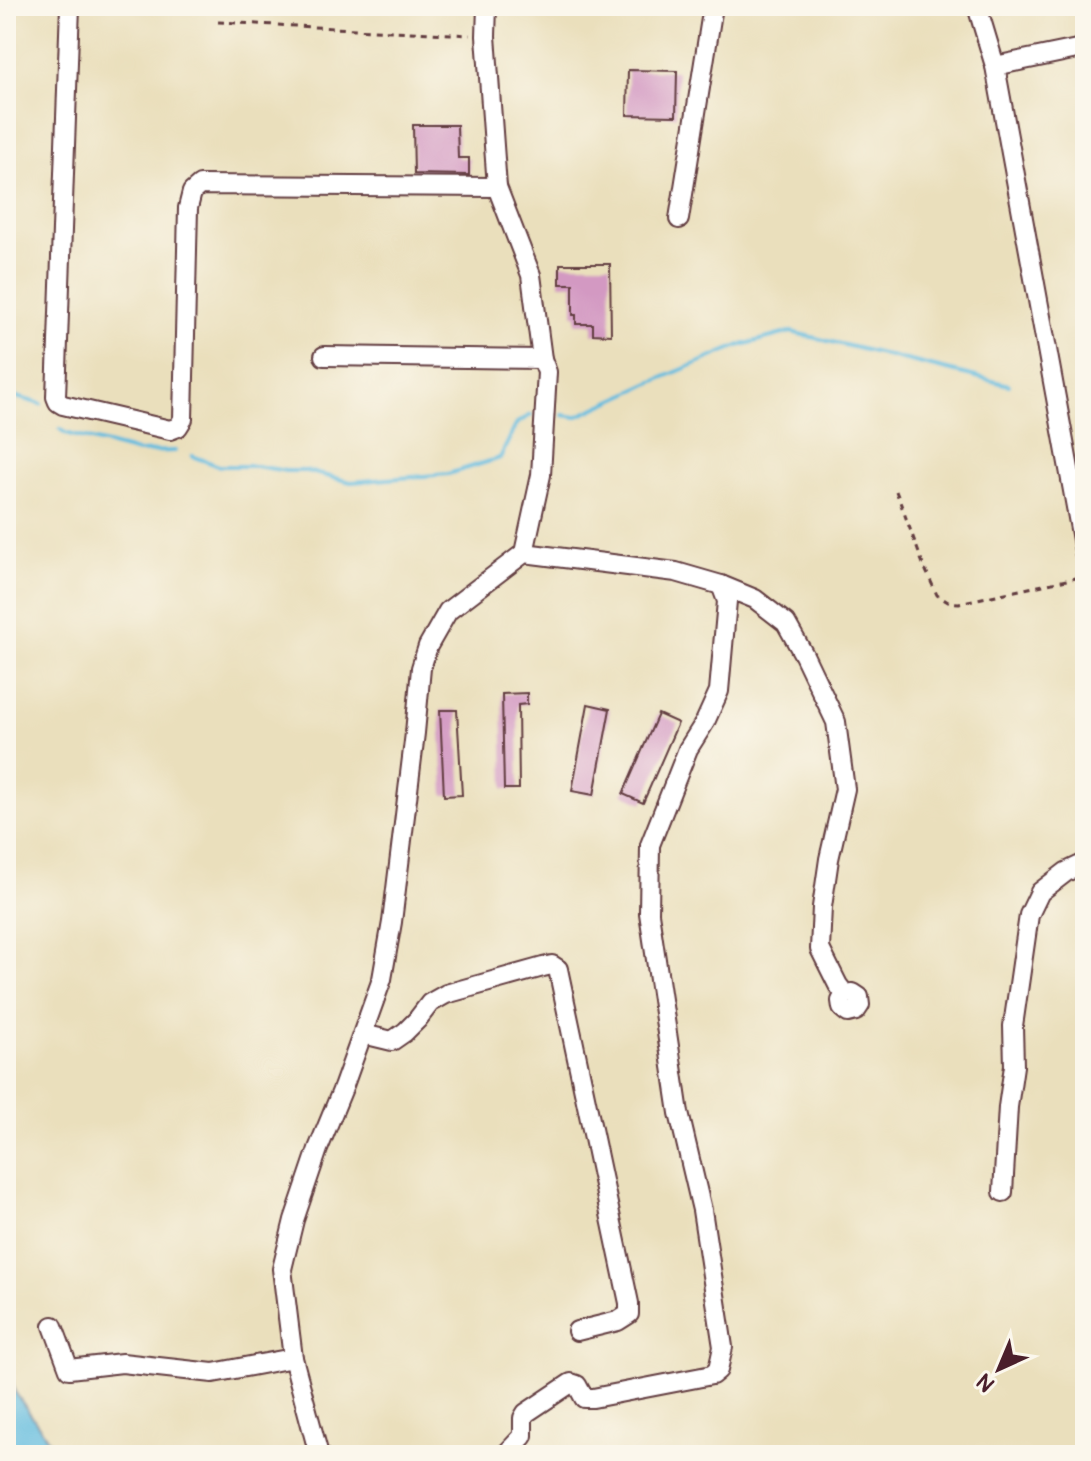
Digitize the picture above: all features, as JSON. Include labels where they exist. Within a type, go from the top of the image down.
[{"type":"street","points":[[70,6],[56,397],[63,405],[170,430],[178,427],[183,419],[188,208],[192,192],[200,185],[497,187]]},
{"type":"street","points":[[319,1455],[293,1358],[282,1269],[313,1163],[382,979],[392,922],[421,668],[428,646],[448,611],[524,553],[541,475],[547,372],[542,359],[531,275],[497,187],[486,36],[487,6]]},
{"type":"street","points":[[679,219],[713,6]]},
{"type":"street","points":[[977,6],[995,66],[1085,556]]},
{"type":"street","points":[[995,66],[1085,49]]},
{"type":"street","points":[[324,356],[542,359]]},
{"type":"street","points":[[524,553],[676,572],[755,599],[786,623],[836,722],[845,789],[829,859],[820,949],[845,994]]},
{"type":"street","points":[[505,1455],[523,1436],[526,1413],[571,1383],[577,1385],[584,1398],[593,1398],[712,1375],[718,1370],[723,1347],[702,1210],[679,1113],[649,913],[650,845],[688,749],[719,691],[727,601],[721,585]]},
{"type":"street","points":[[1003,1192],[1008,1107],[1014,1066],[1013,1026],[1029,915],[1040,892],[1066,872],[1085,863]]},
{"type":"street","points":[[363,1034],[392,1041],[405,1032],[430,1003],[446,994],[543,967],[552,965],[558,969],[629,1303],[629,1314],[618,1321],[577,1331]]},
{"type":"street","points":[[53,1326],[62,1369],[122,1363],[213,1373],[293,1358]]},
{"type":"path","points":[[218,22],[486,36]]},
{"type":"path","points":[[896,491],[937,595],[948,602],[959,603],[1085,576]]},
{"type":"water","points":[[6,1357],[15,1392],[59,1455],[6,1455]]},
{"type":"building","points":[[628,70],[677,71],[676,116],[627,115]]},
{"type":"building","points":[[413,125],[457,125],[458,158],[469,158],[469,175],[414,174]]},
{"type":"building","points":[[560,264],[610,264],[611,335],[593,334],[593,324],[576,324],[573,284],[560,284]]},
{"type":"building","points":[[527,693],[527,704],[518,705],[519,789],[504,789],[502,694]]},
{"type":"building","points":[[588,704],[610,709],[594,795],[572,791]]},
{"type":"building","points":[[440,710],[457,710],[462,795],[444,796]]},
{"type":"building","points":[[658,714],[678,723],[643,803],[623,794]]},
{"type":"waterway","points":[[563,415],[576,417],[738,346],[791,332],[1009,385]]},
{"type":"waterway","points":[[6,394],[41,404]]},
{"type":"waterway","points":[[192,456],[219,466],[306,471],[351,482],[448,474],[500,458],[517,423],[531,415]]},
{"type":"waterway","points":[[60,429],[65,433],[138,452],[175,451]]}]
